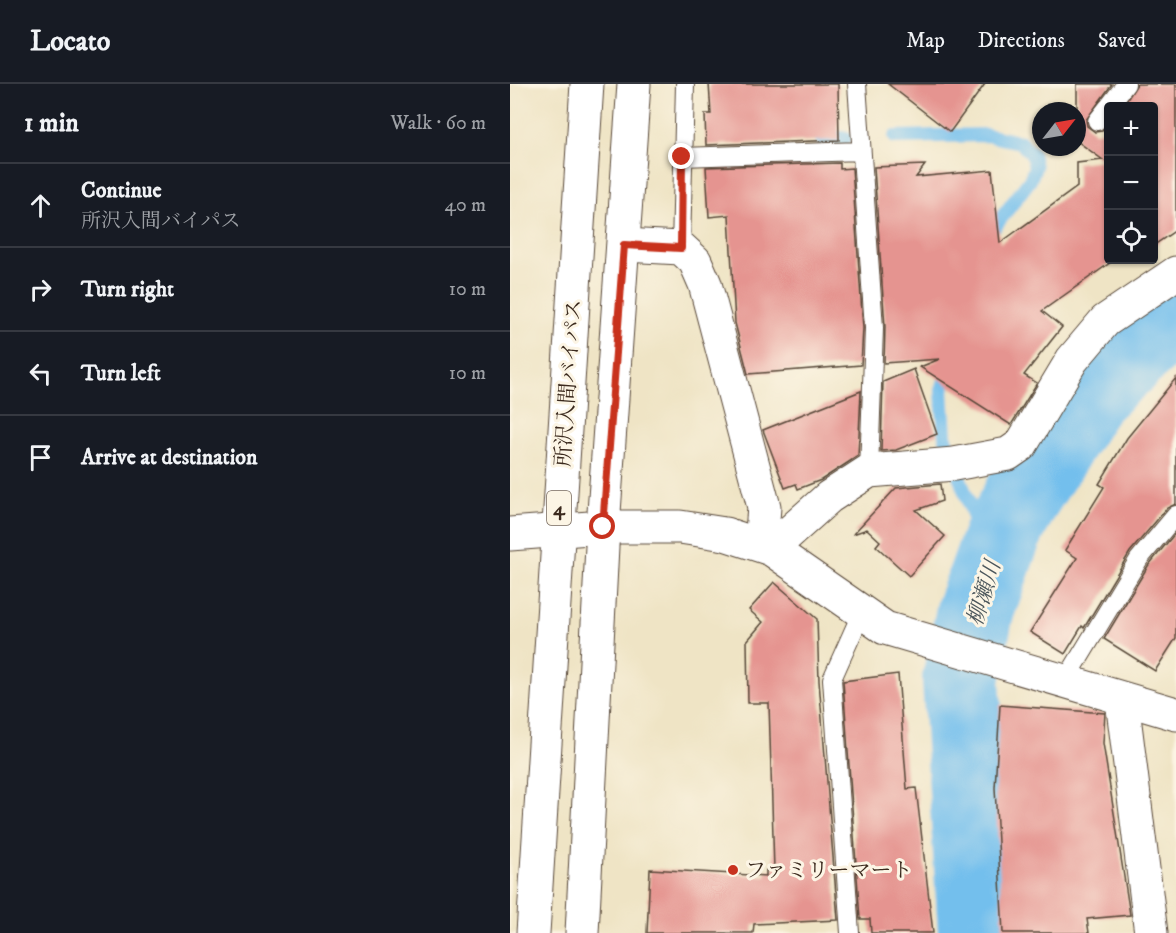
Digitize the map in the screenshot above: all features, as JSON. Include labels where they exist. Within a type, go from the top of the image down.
[{"type":"street","name":"所沢入間バイパス","points":[[533,933],[586,84]]},
{"type":"street","points":[[582,933],[603,527],[634,84]]},
{"type":"street","points":[[624,245],[681,248],[695,261],[705,284],[764,507],[766,547]]},
{"type":"street","points":[[766,547],[829,497],[869,471],[954,464],[1008,454],[1021,445],[1072,360],[1105,321],[1176,273]]},
{"type":"street","points":[[510,534],[603,527],[680,527],[725,534],[766,547],[861,614],[885,628],[1064,683],[1176,714]]},
{"type":"street","points":[[1122,700],[1151,933]]},
{"type":"lane","points":[[681,248],[685,84]]},
{"type":"lane","points":[[857,84],[873,328],[869,471]]},
{"type":"lane","points":[[1112,102],[1126,84]]},
{"type":"lane","points":[[682,157],[861,151]]},
{"type":"lane","points":[[1064,683],[1139,559],[1176,515]]},
{"type":"lane","points":[[850,933],[832,679],[861,614]]},
{"type":"building","points":[[709,84],[838,84],[839,140],[706,145],[705,114],[711,114]]},
{"type":"building","points":[[888,84],[985,84],[950,132]]},
{"type":"building","points":[[1077,84],[1112,84],[1086,120],[1086,102],[1077,102]]},
{"type":"building","points":[[1137,84],[1176,84],[1176,230],[1158,242],[1158,102],[1126,102]]},
{"type":"building","points":[[1086,120],[1087,126],[1095,132],[1104,129],[1104,264],[1108,264],[1042,311],[1062,327],[1024,375],[1037,383],[1011,425],[920,367],[940,359],[884,363],[885,327],[874,167],[925,165],[916,177],[992,170],[1000,243],[1077,187],[1077,163],[1103,160],[1086,148]]},
{"type":"building","points":[[840,163],[840,169],[852,168],[863,328],[861,365],[748,374],[735,323],[729,215],[709,217],[706,167]]},
{"type":"building","points":[[914,369],[937,434],[896,450],[881,451],[883,382]]},
{"type":"building","points":[[1176,378],[1176,504],[1167,508],[1130,552],[1084,628],[1082,626],[1065,654],[1030,632],[1077,558],[1065,550],[1104,487],[1099,484],[1127,438]]},
{"type":"building","points":[[861,391],[858,456],[821,480],[798,489],[796,484],[785,488],[763,430]]},
{"type":"building","points":[[940,484],[942,501],[916,510],[945,536],[909,576],[876,546],[880,541],[867,529],[853,534],[896,488]]},
{"type":"building","points":[[1176,532],[1176,638],[1155,671],[1104,639],[1148,566]]},
{"type":"building","points":[[774,582],[817,619],[819,681],[838,920],[754,924],[753,933],[647,933],[650,869],[766,876],[766,870],[774,870],[769,703],[748,703],[747,641],[763,622],[749,610]]},
{"type":"building","points":[[898,674],[907,789],[916,788],[933,933],[871,933],[870,919],[860,919],[843,681]]},
{"type":"building","points":[[1000,705],[1105,713],[1103,743],[1130,915],[1087,919],[1089,933],[1003,933],[995,788]]},
{"type":"waterway","points":[[895,137],[986,135],[1020,142],[1032,154],[1035,167],[1030,180],[987,237]]},
{"type":"waterway","points":[[822,139],[845,138]]},
{"type":"waterway","name":"柳瀬川","points":[[977,933],[961,680],[975,611],[1003,533],[1022,496],[1086,396],[1163,326],[1176,318]]},
{"type":"waterway","points":[[950,365],[942,390],[945,436],[990,563]]},
{"type":"place","name":"ファミリーマート","points":[[733,870]]},
{"type":"route","points":[[603,527],[624,245],[681,248],[682,157]]}]
